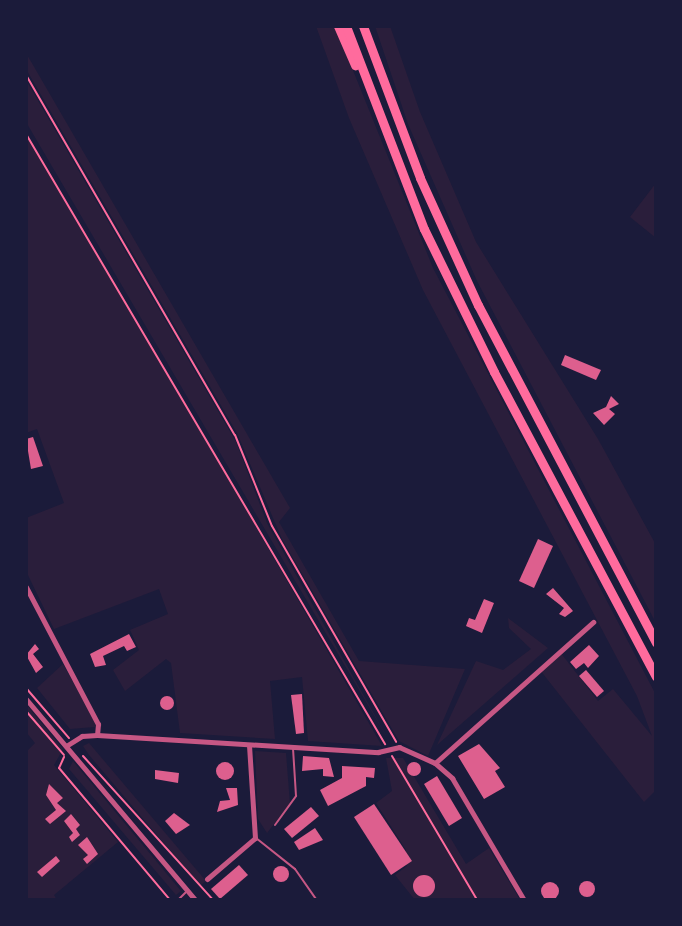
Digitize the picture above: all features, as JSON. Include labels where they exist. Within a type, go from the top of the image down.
[{"type":"highway","points":[[338,26],[363,78],[424,229],[473,330],[656,677]]},
{"type":"highway","points":[[346,26],[363,78]]},
{"type":"highway","points":[[365,26],[370,48],[420,178],[478,305],[656,643]]},
{"type":"street","points":[[26,587],[28,596],[98,724],[97,735]]},
{"type":"street","points":[[435,763],[593,622]]},
{"type":"street","points":[[26,699],[195,900]]},
{"type":"street","points":[[67,751],[72,741],[79,737],[97,735],[389,751],[399,747],[435,763],[458,787],[524,900]]},
{"type":"street","points":[[207,879],[255,838],[249,745]]},
{"type":"lane","points":[[275,825],[296,796],[293,747]]},
{"type":"lane","points":[[255,838],[295,869],[316,899]]},
{"type":"lane","points":[[178,900],[187,892]]},
{"type":"path","points":[[26,75],[235,435],[272,526],[399,747]]},
{"type":"path","points":[[26,134],[477,900]]},
{"type":"path","points":[[26,688],[72,741]]},
{"type":"path","points":[[26,711],[67,751],[85,756]]},
{"type":"path","points":[[79,737],[85,756],[213,900]]},
{"type":"path","points":[[67,751],[59,768],[170,900]]},
{"type":"shaded area","points":[[316,26],[335,26],[433,268],[656,695],[656,790],[644,802],[540,670],[560,652],[598,701],[613,689],[652,736],[637,696],[423,290],[349,118]]},
{"type":"shaded area","points":[[375,26],[390,26],[420,112],[476,242],[598,439],[656,545],[656,623],[477,281],[408,124]]},
{"type":"shaded area","points":[[26,53],[290,508],[279,522],[359,661],[465,669],[428,756],[399,741],[282,539],[237,433],[26,69]]},
{"type":"shaded area","points":[[26,80],[236,442],[267,523],[392,746],[26,122]]},
{"type":"shaded area","points":[[26,133],[382,746],[308,741],[302,677],[270,681],[275,739],[180,733],[171,663],[166,659],[125,691],[113,670],[139,650],[130,630],[168,614],[159,589],[54,629],[26,571],[26,518],[64,503],[37,429],[26,433]]},
{"type":"shaded area","points":[[656,183],[656,238],[630,217]]},
{"type":"shaded area","points":[[508,618],[548,648],[437,745],[476,661],[503,670],[531,649],[509,628]]},
{"type":"shaded area","points":[[63,664],[95,721],[95,727],[70,729],[37,688]]},
{"type":"shaded area","points":[[26,704],[63,749],[54,765],[118,842],[54,895],[57,900],[26,900],[26,752],[35,743],[26,732]]},
{"type":"shaded area","points":[[89,743],[206,881],[200,886],[89,755],[83,746]]},
{"type":"shaded area","points":[[255,751],[286,753],[290,804],[267,833],[258,819]]},
{"type":"shaded area","points":[[386,758],[403,758],[466,864],[489,848],[520,900],[415,900],[395,875],[407,866],[400,857],[406,850],[376,803],[392,791]]},
{"type":"shaded area","points":[[73,761],[181,891],[176,895],[69,769]]},
{"type":"building","points":[[565,355],[601,370],[596,380],[561,365]]},
{"type":"building","points":[[611,396],[619,404],[609,409],[615,414],[604,425],[593,413],[606,407]]},
{"type":"building","points":[[33,437],[43,466],[31,469],[26,439]]},
{"type":"building","points":[[538,539],[553,546],[534,588],[519,581]]},
{"type":"building","points":[[553,588],[573,611],[565,617],[559,614],[564,608],[546,594]]},
{"type":"building","points":[[484,599],[494,603],[482,633],[466,626],[469,618],[475,620]]},
{"type":"building","points":[[129,634],[136,647],[127,651],[124,646],[103,656],[106,665],[95,667],[90,654]]},
{"type":"building","points":[[35,644],[39,649],[33,654],[43,667],[36,673],[26,655]]},
{"type":"building","points":[[589,645],[599,656],[588,668],[584,663],[576,669],[570,662]]},
{"type":"building","points":[[586,670],[604,691],[597,697],[579,676]]},
{"type":"building","points":[[302,694],[304,733],[296,734],[291,695]]},
{"type":"building","points":[[167,696],[174,703],[167,710],[160,703]]},
{"type":"building","points":[[479,744],[500,768],[495,771],[505,787],[484,799],[458,756]]},
{"type":"building","points":[[303,756],[329,758],[334,777],[323,776],[323,769],[302,771]]},
{"type":"building","points":[[221,762],[229,762],[234,771],[232,778],[221,780],[216,775],[216,767]]},
{"type":"building","points":[[414,762],[421,769],[414,776],[407,769]]},
{"type":"building","points":[[342,766],[375,768],[374,778],[366,777],[366,786],[328,806],[320,790],[342,778]]},
{"type":"building","points":[[155,770],[179,773],[178,783],[155,779]]},
{"type":"building","points":[[437,776],[462,818],[449,826],[424,784]]},
{"type":"building","points":[[49,784],[63,798],[57,803],[66,811],[50,824],[45,819],[56,810],[46,795]]},
{"type":"building","points":[[226,788],[237,788],[238,805],[217,812],[220,801],[230,800]]},
{"type":"building","points":[[374,804],[412,861],[391,875],[354,817]]},
{"type":"building","points":[[311,807],[319,816],[292,838],[284,829]]},
{"type":"building","points":[[174,813],[190,825],[176,834],[165,821]]},
{"type":"building","points":[[71,814],[80,825],[76,829],[80,835],[72,842],[69,837],[73,833],[64,821]]},
{"type":"building","points":[[315,828],[323,840],[299,850],[294,842]]},
{"type":"building","points":[[87,837],[98,854],[87,864],[83,859],[88,855],[78,845]]},
{"type":"building","points":[[56,856],[60,861],[42,877],[37,872]]},
{"type":"building","points":[[239,865],[248,875],[220,899],[211,889]]},
{"type":"building","points":[[281,866],[289,874],[281,882],[273,874]]},
{"type":"building","points":[[424,875],[432,878],[435,886],[432,894],[424,897],[416,894],[413,886],[416,878]]},
{"type":"building","points":[[587,881],[593,883],[593,895],[587,897],[581,895],[579,889],[581,883]]},
{"type":"building","points":[[550,882],[559,891],[550,900],[541,891]]}]
